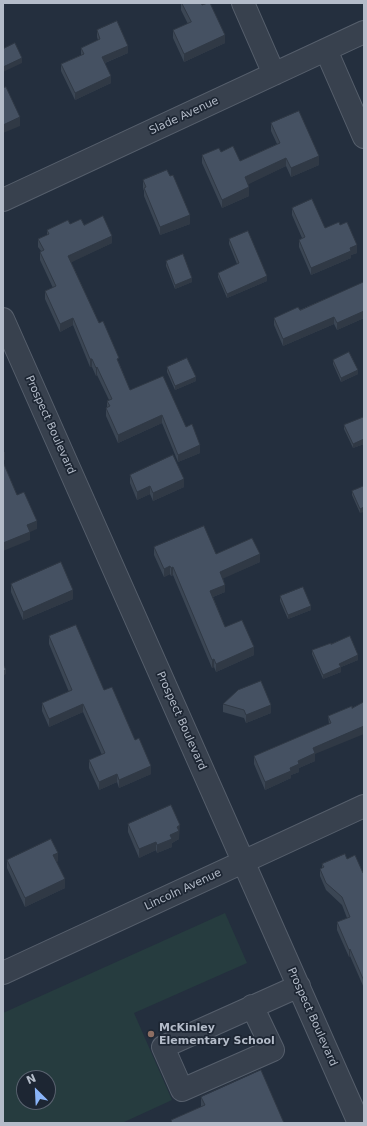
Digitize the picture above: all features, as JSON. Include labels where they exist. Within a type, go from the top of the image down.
[{"type":"street","points":[[242,3],[274,74]]},
{"type":"street","name":"Slade Avenue","points":[[3,200],[364,32]]},
{"type":"street","points":[[326,50],[364,137]]},
{"type":"street","name":"Prospect Boulevard","points":[[3,319],[359,1123]]},
{"type":"street","name":"Lincoln Avenue","points":[[3,973],[364,806]]},
{"type":"street","points":[[252,1006],[273,1050],[182,1090],[163,1047],[252,1006],[299,986]]},
{"type":"green space","points":[[225,913],[247,963],[134,1013],[172,1100],[122,1123],[3,1123],[3,1013]]},
{"type":"building","points":[[182,3],[201,3],[202,5],[210,3],[225,35],[184,54],[173,30],[191,22]]},
{"type":"building","points":[[117,21],[128,46],[102,57],[111,76],[75,93],[61,64],[84,54],[81,48],[100,39],[97,30]]},
{"type":"building","points":[[15,43],[22,58],[3,67],[3,49]]},
{"type":"building","points":[[6,87],[20,117],[3,125],[3,88]]},
{"type":"building","points":[[299,111],[319,156],[291,168],[286,158],[245,177],[249,187],[222,200],[202,155],[219,148],[221,152],[233,146],[240,161],[280,143],[271,123]]},
{"type":"building","points":[[167,170],[170,176],[173,175],[190,215],[160,227],[144,188],[146,187],[143,180]]},
{"type":"building","points":[[312,199],[325,228],[339,222],[340,225],[347,222],[357,245],[350,248],[351,251],[311,268],[299,240],[305,237],[292,208]]},
{"type":"building","points":[[103,216],[112,236],[68,256],[99,323],[103,321],[119,358],[117,359],[130,390],[163,376],[186,427],[192,424],[200,445],[178,455],[162,415],[118,435],[106,408],[110,406],[107,401],[112,399],[97,367],[96,368],[92,359],[90,359],[73,318],[60,324],[45,291],[56,286],[40,252],[44,250],[38,239],[49,234],[47,230],[68,220],[70,224],[81,219],[84,225]]},
{"type":"building","points":[[248,231],[267,276],[227,294],[218,273],[239,263],[229,239]]},
{"type":"building","points":[[183,254],[192,278],[175,285],[166,261]]},
{"type":"building","points":[[364,282],[364,311],[337,323],[334,317],[283,339],[274,318],[298,307],[300,310]]},
{"type":"building","points":[[349,352],[358,370],[341,378],[333,360]]},
{"type":"building","points":[[187,358],[196,377],[175,386],[167,367]]},
{"type":"building","points":[[364,417],[364,439],[353,444],[344,425]]},
{"type":"building","points":[[173,455],[184,479],[153,493],[150,486],[137,492],[130,475]]},
{"type":"building","points":[[3,462],[17,495],[24,492],[37,521],[27,525],[30,532],[3,543]]},
{"type":"building","points":[[364,486],[364,507],[360,509],[352,491]]},
{"type":"building","points":[[204,526],[216,554],[252,538],[260,554],[220,572],[225,585],[210,591],[225,627],[242,620],[254,647],[216,664],[214,659],[212,660],[173,567],[171,568],[170,566],[164,569],[154,547]]},
{"type":"building","points":[[61,562],[73,590],[23,612],[11,584]]},
{"type":"building","points":[[303,587],[311,606],[288,615],[280,596]]},
{"type":"building","points":[[76,625],[104,690],[112,687],[135,740],[139,738],[151,766],[119,780],[117,774],[99,782],[89,760],[105,753],[83,704],[49,719],[42,703],[72,690],[49,636]]},
{"type":"building","points":[[350,636],[358,655],[339,664],[341,667],[323,675],[312,650]]},
{"type":"building","points":[[3,664],[6,670],[3,671]]},
{"type":"building","points":[[261,681],[271,705],[246,715],[244,710],[223,704],[238,690]]},
{"type":"building","points":[[364,702],[364,726],[313,748],[315,753],[298,761],[299,764],[290,768],[291,771],[265,782],[254,756],[331,723],[328,716],[352,706],[352,708]]},
{"type":"building","points":[[171,805],[180,825],[177,827],[179,831],[170,835],[172,839],[157,845],[156,842],[139,849],[128,824]]},
{"type":"building","points":[[51,839],[58,853],[53,855],[65,879],[25,898],[7,860]]},
{"type":"building","points":[[345,854],[347,859],[355,855],[364,873],[364,981],[337,922],[350,917],[342,897],[326,883],[320,869],[324,867],[322,864]]},
{"type":"building","points":[[261,1070],[284,1123],[172,1123],[171,1120],[205,1105],[201,1097]]},
{"type":"place","name":"McKinley Elementary School","points":[[151,1034]]}]
